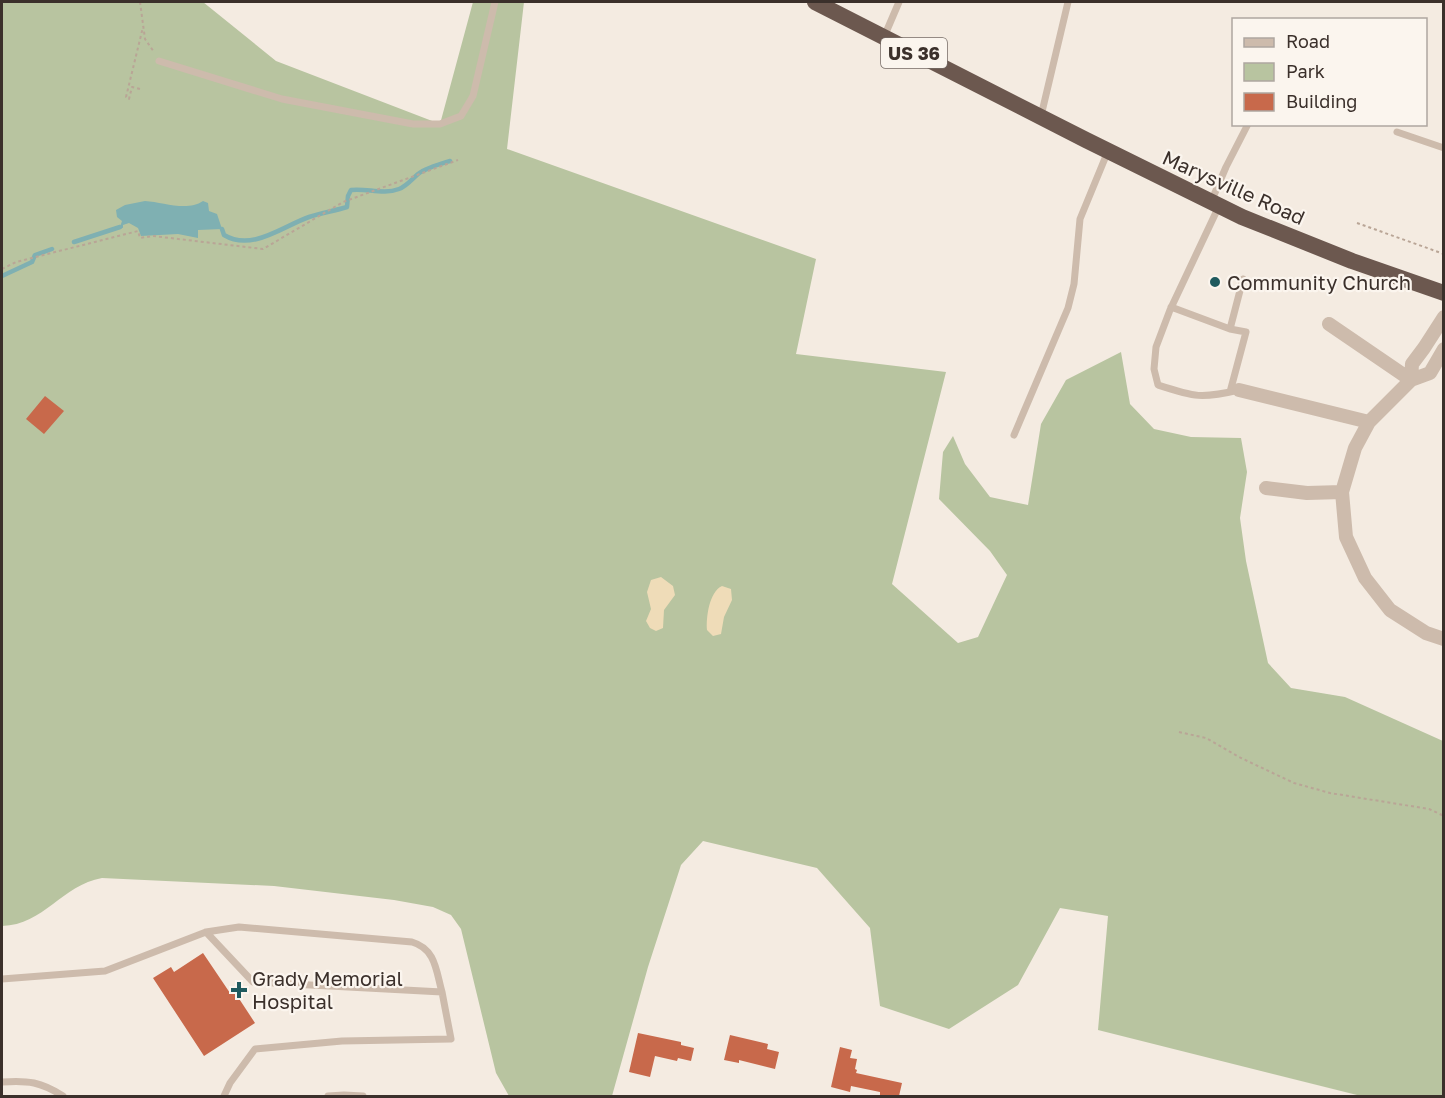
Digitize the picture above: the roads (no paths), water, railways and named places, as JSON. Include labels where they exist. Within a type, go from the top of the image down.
[{"type":"highway","name":"US 36","points":[[815,2],[885,37]]},
{"type":"highway","name":"Marysville Road","points":[[885,37],[1215,204],[1352,261],[1443,293]]},
{"type":"street","points":[[1411,380],[1412,364],[1443,317]]},
{"type":"street","points":[[1329,324],[1411,380]]},
{"type":"street","points":[[1443,349],[1430,373],[1411,380],[1369,422],[1355,448],[1342,492],[1346,537],[1365,578],[1390,610],[1426,633],[1443,639]]},
{"type":"street","points":[[1234,391],[1369,422]]},
{"type":"street","points":[[1266,488],[1307,493],[1342,492]]},
{"type":"lane","points":[[159,61],[282,99],[413,124],[440,124],[461,116],[473,96],[495,2]]},
{"type":"lane","points":[[885,37],[899,2]]},
{"type":"lane","points":[[1040,117],[1068,2]]},
{"type":"lane","points":[[1171,307],[1230,329],[1246,332],[1234,391],[1212,396],[1192,396],[1158,385],[1154,369],[1156,347],[1171,307],[1215,204],[1226,167],[1247,126]]},
{"type":"lane","points":[[1397,132],[1443,148]]},
{"type":"lane","points":[[1014,435],[1068,308],[1074,284],[1080,219],[1108,151]]},
{"type":"lane","points":[[1230,329],[1243,279]]},
{"type":"lane","points":[[2,979],[105,971],[206,932],[239,927],[412,942],[423,945],[430,953],[442,992],[451,1039],[342,1041],[255,1049],[230,1083],[224,1096]]},
{"type":"lane","points":[[206,932],[253,982],[442,992]]},
{"type":"lane","points":[[2,1082],[24,1080],[47,1086],[63,1096]]},
{"type":"lane","points":[[328,1096],[363,1096]]},
{"type":"water","points":[[145,201],[190,206],[203,201],[208,203],[209,211],[217,214],[222,229],[198,230],[198,238],[178,234],[141,236],[138,228],[129,223],[123,225],[123,228],[120,227],[122,221],[117,217],[116,210],[125,205]]},
{"type":"waterway","points":[[222,229],[224,235],[245,241],[267,236],[309,217],[347,207],[351,190],[393,191],[407,184],[421,172],[450,161]]},
{"type":"waterway","points":[[74,242],[120,227]]},
{"type":"waterway","points":[[2,276],[32,262],[35,255],[52,249]]},
{"type":"place","name":"Community Church","points":[[1215,282]]},
{"type":"place","name":"Grady Memorial Hospital","points":[[239,990]]}]
